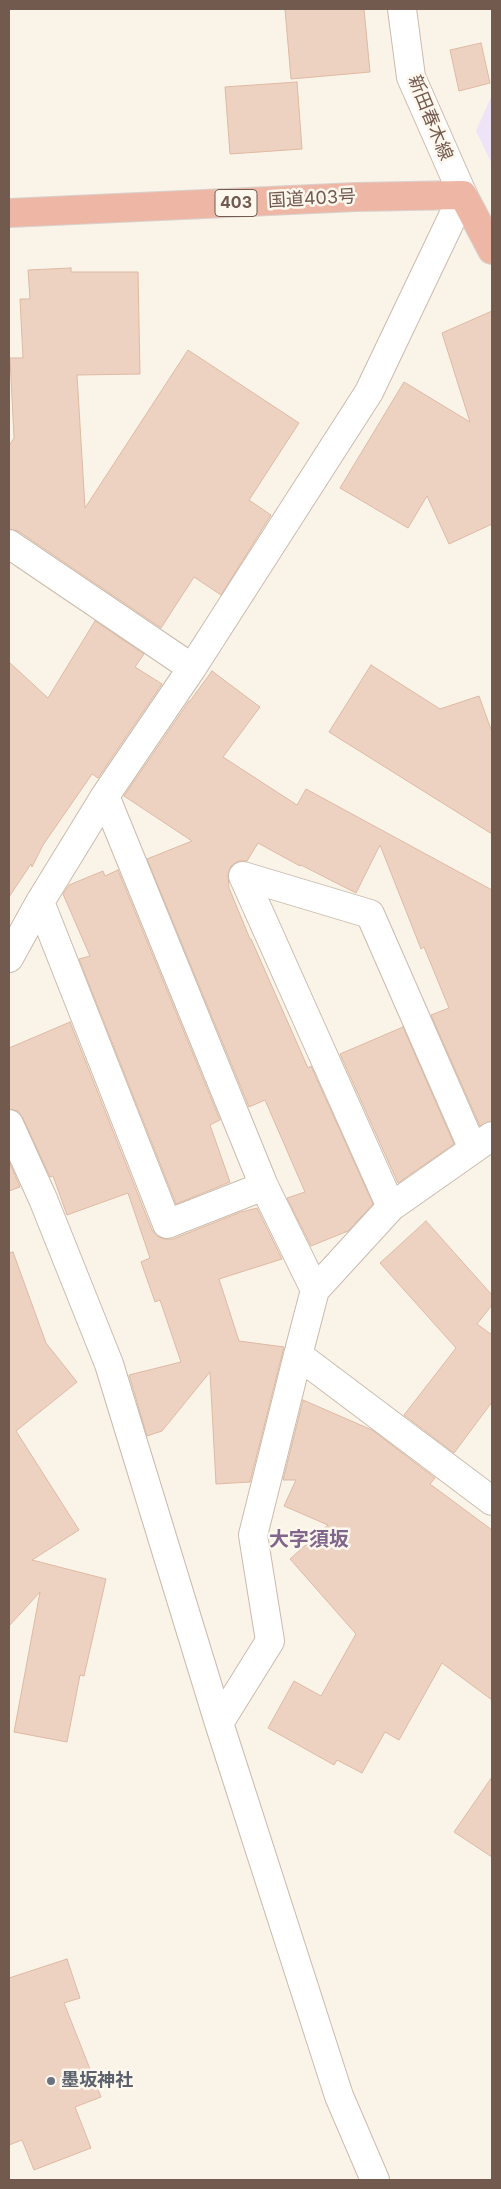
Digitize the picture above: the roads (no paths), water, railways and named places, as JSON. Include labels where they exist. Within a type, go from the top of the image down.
[{"type":"highway","name":"国道403号","points":[[9,213],[346,197],[463,196]]},
{"type":"highway","points":[[463,196],[492,250]]},
{"type":"street","name":"新田春木線","points":[[402,9],[411,77],[463,196]]},
{"type":"street","points":[[9,958],[40,902],[105,796],[192,668],[369,392],[463,196]]},
{"type":"street","points":[[9,544],[192,668]]},
{"type":"street","points":[[105,796],[264,1186],[315,1290]]},
{"type":"street","points":[[219,1723],[270,1641],[254,1535],[315,1290],[391,1207],[483,1142],[370,914],[243,876],[391,1207]]},
{"type":"street","points":[[40,902],[167,1224],[264,1186]]},
{"type":"street","points":[[9,1124],[43,1199],[109,1364],[219,1723],[339,2096],[376,2180]]},
{"type":"street","points":[[298,1355],[492,1501]]},
{"type":"place","name":"墨坂神社","points":[[51,2081]]},
{"type":"district","name":"大字須坂","points":[[309,1540]]}]
